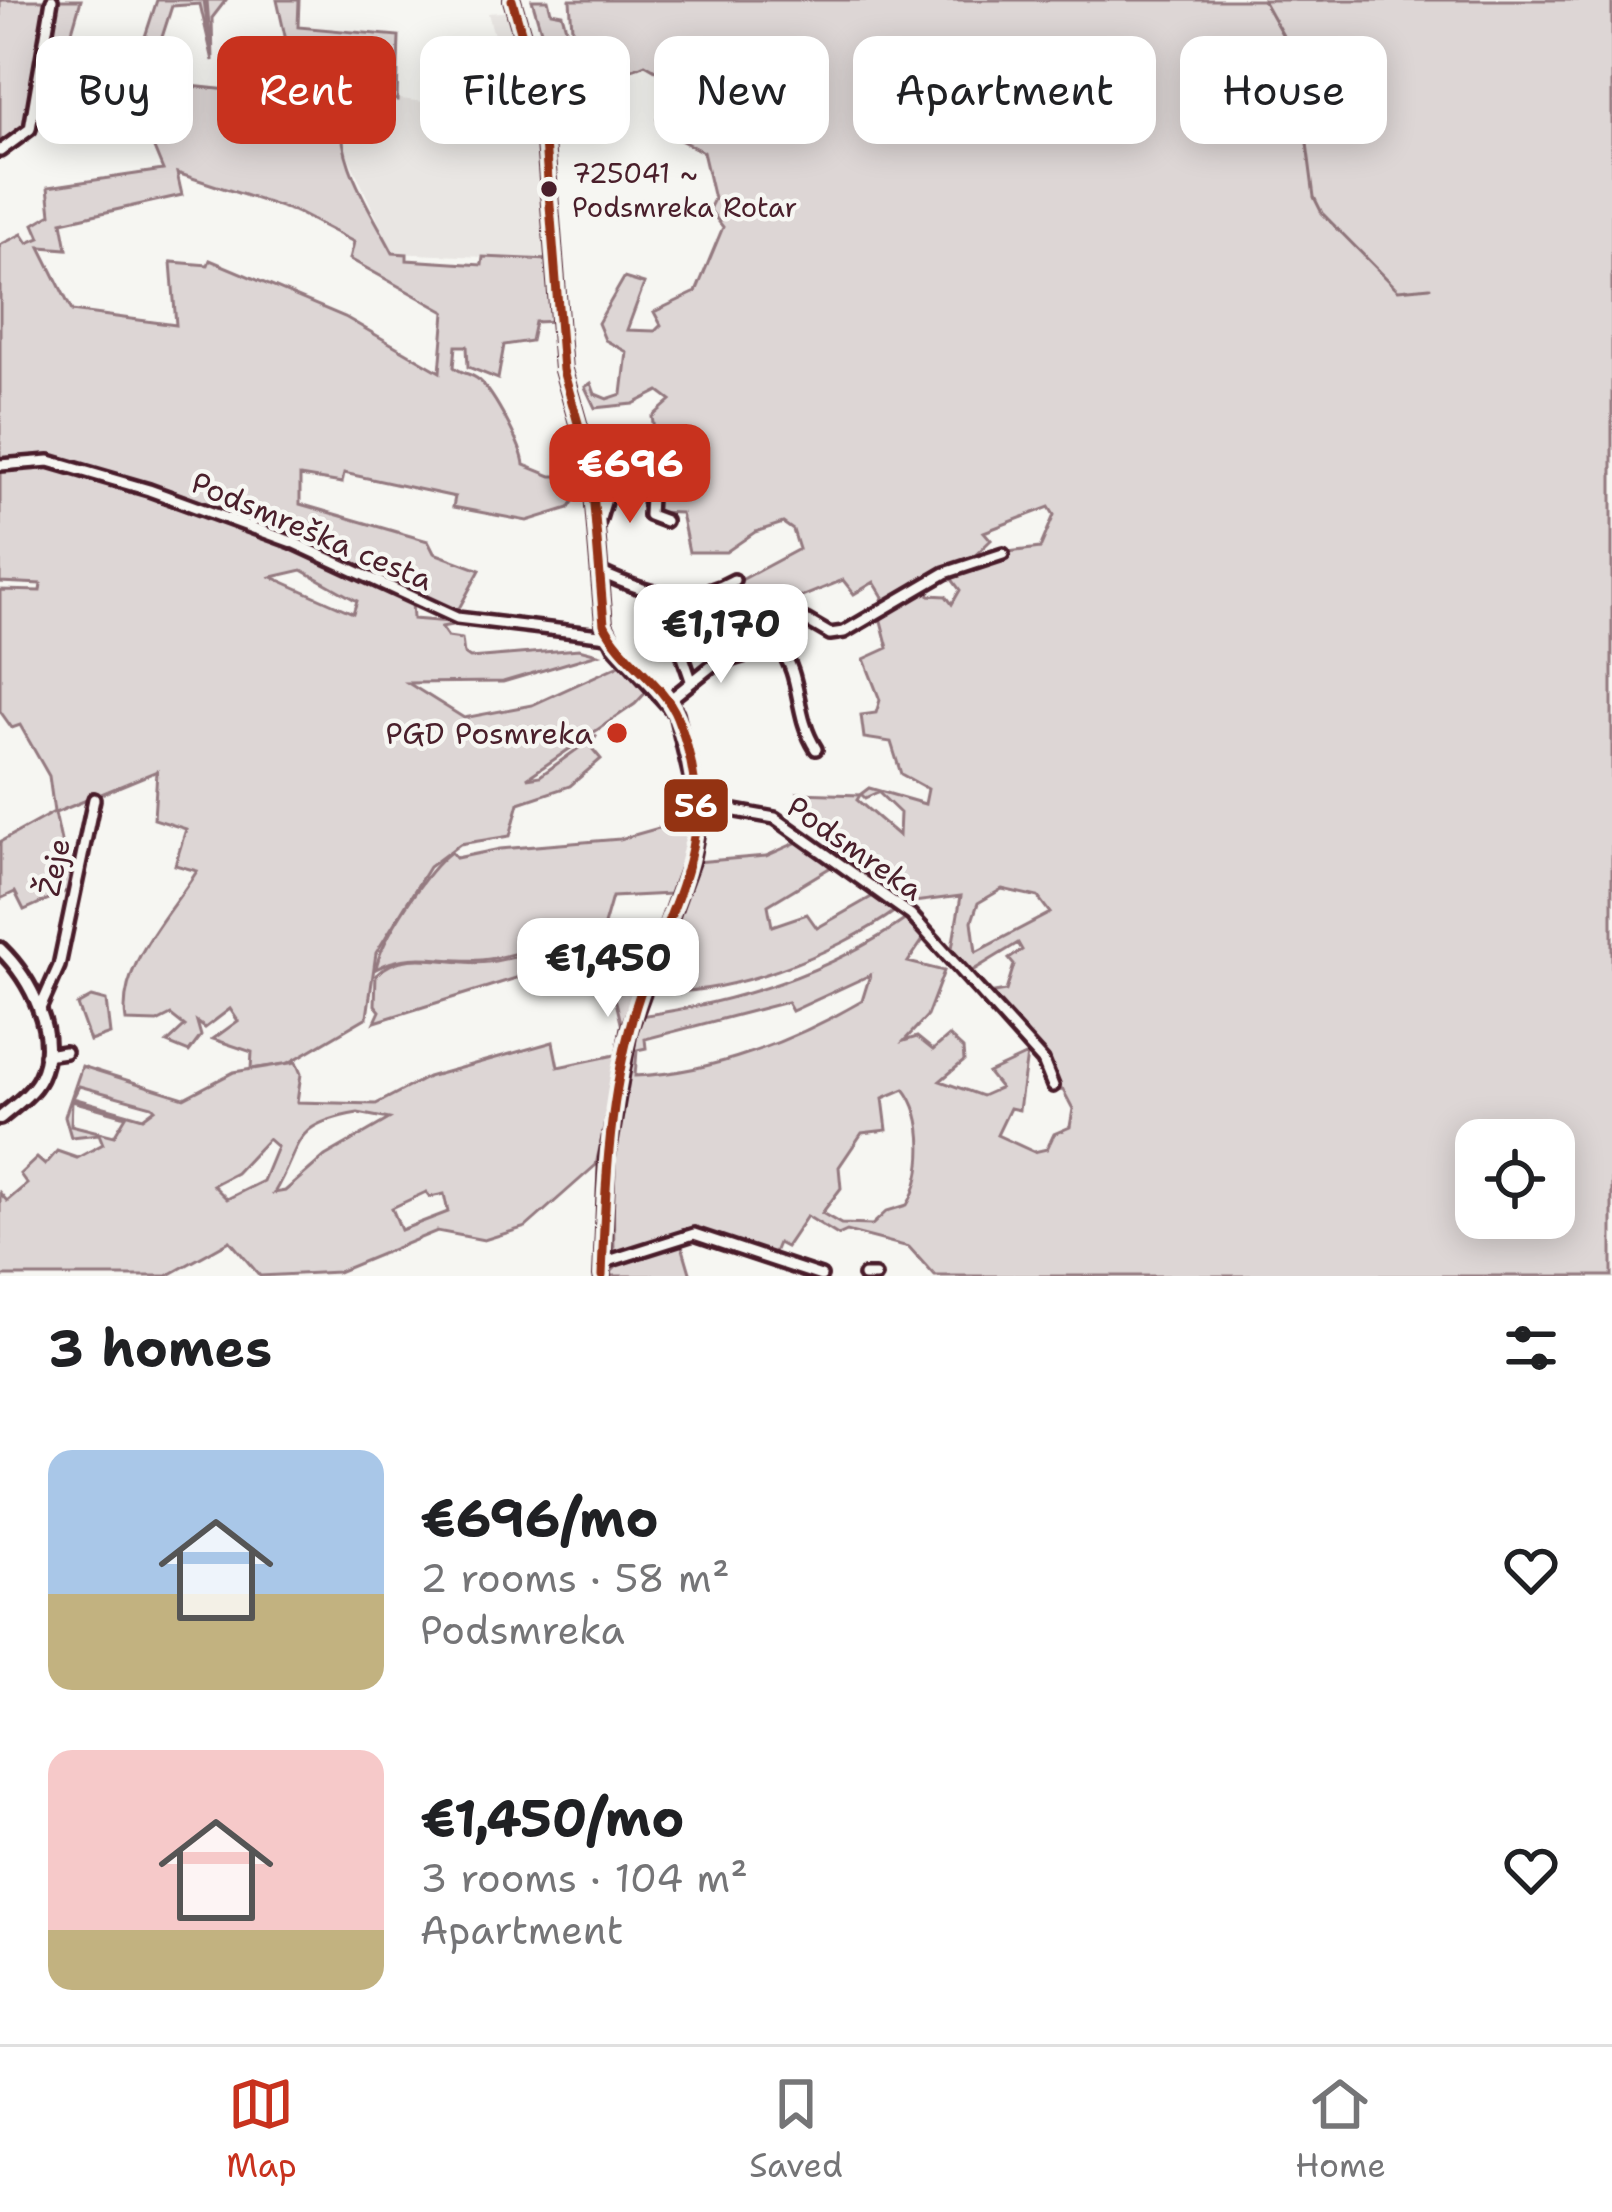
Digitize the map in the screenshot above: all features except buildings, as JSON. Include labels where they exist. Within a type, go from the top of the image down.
[{"type":"street","points":[[0,151],[30,129],[52,0]]},
{"type":"street","points":[[512,0],[542,104],[565,384],[591,469],[608,636],[668,701],[684,736],[697,798],[698,841],[629,1030],[607,1158],[602,1269],[694,1234],[821,1276]]},
{"type":"street","name":"Podsmreška cesta","points":[[0,465],[50,461],[117,479],[292,542],[457,618],[608,636]]},
{"type":"street","points":[[599,522],[609,489],[641,468],[651,478],[649,515],[664,521]]},
{"type":"street","points":[[668,701],[691,680],[731,658],[781,651],[806,620],[830,634],[844,632],[945,573],[1003,554]]},
{"type":"street","points":[[602,573],[658,596],[704,594],[734,580]]},
{"type":"street","points":[[691,680],[680,648],[695,638],[699,627],[734,614]]},
{"type":"street","points":[[781,651],[791,666],[798,718],[816,748]]},
{"type":"street","name":"Podsmreka","points":[[697,798],[719,808],[775,818],[911,915],[1043,1061],[1053,1086]]},
{"type":"street","name":"Žeje","points":[[39,1011],[59,966],[94,799]]},
{"type":"street","points":[[0,950],[24,973],[39,1011],[45,1055],[37,1083],[0,1118]]},
{"type":"street","points":[[45,1055],[64,1052]]},
{"type":"street","points":[[864,1276],[875,1276]]},
{"type":"shaded area","points":[[0,0],[50,0],[44,36],[36,36],[36,81],[28,128],[0,148]]},
{"type":"shaded area","points":[[55,0],[81,0],[71,36],[49,36]]},
{"type":"shaded area","points":[[157,0],[204,0],[211,52],[207,0],[226,0],[212,18],[213,61],[200,4],[172,6],[162,36],[145,36]]},
{"type":"shaded area","points":[[277,0],[299,0],[298,27],[399,36],[397,100],[396,36],[285,36]]},
{"type":"shaded area","points":[[532,0],[548,0],[551,12],[562,14],[568,36],[543,36]]},
{"type":"shaded area","points":[[570,0],[1612,0],[1612,1276],[935,1276],[909,1247],[847,1231],[838,1235],[807,1216],[786,1247],[778,1243],[773,1255],[700,1233],[614,1257],[613,1167],[640,1016],[712,1003],[780,983],[846,955],[909,917],[927,934],[908,962],[944,971],[927,1016],[904,1041],[917,1037],[933,1050],[949,1036],[963,1049],[964,1061],[940,1081],[982,1096],[1000,1088],[988,1073],[1027,1055],[1019,1110],[1010,1108],[997,1135],[1034,1152],[1047,1149],[1054,1134],[1070,1127],[1073,1109],[1063,1090],[1056,1091],[1051,1070],[988,994],[1006,991],[1014,965],[1009,959],[1022,950],[1018,943],[967,974],[951,954],[961,896],[898,904],[849,866],[856,858],[799,793],[860,795],[857,800],[899,836],[900,813],[878,792],[865,798],[861,794],[869,788],[925,804],[928,789],[901,774],[891,742],[864,738],[861,715],[876,713],[880,700],[864,659],[888,648],[880,617],[927,588],[929,595],[946,596],[952,604],[960,590],[948,574],[985,566],[1008,552],[1040,548],[1054,515],[1049,507],[984,532],[991,540],[966,564],[879,608],[883,597],[874,582],[854,594],[843,580],[797,599],[793,594],[764,610],[756,596],[737,594],[732,585],[799,549],[793,530],[783,523],[755,532],[726,552],[689,552],[681,513],[655,512],[659,458],[652,417],[671,400],[659,391],[633,404],[595,408],[585,387],[591,383],[595,394],[607,399],[622,394],[627,352],[605,340],[598,323],[624,278],[644,284],[627,330],[655,331],[661,325],[654,312],[696,292],[723,227],[709,209],[714,199],[703,152],[688,144],[829,144],[829,36],[654,36],[654,69],[645,64],[630,69],[630,36],[573,36]],"holes":[[[1002,889],[1038,897],[1050,913],[976,952],[972,921],[978,903]],[[870,975],[862,1001],[809,1029],[723,1061],[635,1076],[637,1050],[646,1048],[645,1039],[787,1002],[792,1011]],[[904,1089],[920,1130],[913,1193],[907,1205],[887,1211],[872,1225],[841,1224],[822,1213],[841,1188],[839,1167],[862,1133],[887,1130],[883,1098]]]},
{"type":"shaded area","points":[[512,11],[521,36],[494,36],[488,13]]},
{"type":"shaded area","points":[[193,86],[217,89],[217,144],[344,144],[364,199],[393,253],[407,254],[407,260],[482,265],[483,257],[549,260],[557,321],[535,322],[531,341],[504,345],[498,379],[468,367],[467,346],[456,346],[454,367],[479,380],[492,396],[524,465],[551,476],[574,476],[570,452],[583,453],[587,480],[569,508],[527,521],[453,507],[455,497],[344,473],[342,483],[300,476],[300,504],[428,541],[434,553],[480,570],[457,612],[415,600],[224,510],[129,477],[83,466],[0,462],[0,245],[22,234],[28,243],[40,238],[34,224],[51,214],[48,187],[163,170],[152,144],[193,144]],"holes":[[[177,173],[296,212],[354,242],[350,259],[445,312],[440,372],[345,317],[210,260],[208,265],[171,262],[176,325],[72,311],[40,247],[67,249],[62,222],[182,195]]]},
{"type":"shaded area","points":[[396,98],[420,101],[420,144],[540,144],[549,260],[393,253],[344,144],[396,144]]},
{"type":"shaded area","points":[[47,463],[292,545],[412,601],[413,619],[463,623],[441,627],[448,637],[462,639],[464,654],[470,658],[579,649],[598,654],[503,682],[408,683],[464,718],[532,705],[622,664],[650,688],[635,704],[527,778],[540,776],[597,735],[590,746],[601,759],[570,786],[519,803],[510,836],[460,844],[429,867],[376,953],[367,1017],[287,1064],[251,1069],[252,1052],[213,1039],[238,1021],[230,1009],[205,1028],[197,1022],[201,1036],[189,1052],[167,1043],[185,1026],[171,1015],[157,1022],[126,1021],[125,1001],[137,961],[197,871],[175,865],[186,829],[154,819],[157,771],[55,813],[68,874],[75,876],[69,890],[24,910],[15,892],[0,899],[0,842],[54,812],[49,776],[20,725],[12,728],[0,711],[0,590],[40,591],[41,584],[0,582],[0,468]],"holes":[[[302,570],[357,601],[353,613],[272,577]]]},
{"type":"shaded area","points":[[694,818],[687,858],[671,894],[612,897],[602,932],[571,940],[570,930],[549,932],[548,944],[498,957],[415,958],[376,969],[406,906],[451,852],[456,858],[500,849],[620,839]]},
{"type":"shaded area","points":[[800,841],[831,867],[768,905],[772,926],[807,914],[817,928],[875,895],[898,909],[844,942],[778,970],[709,988],[646,990],[696,862],[766,856]]},
{"type":"shaded area","points":[[592,937],[608,945],[606,952],[592,947],[589,957],[600,961],[598,970],[635,988],[622,1027],[612,985],[574,960],[375,1022],[380,1011],[375,1005],[376,975],[388,966],[415,959],[488,962]]},
{"type":"shaded area","points":[[91,997],[106,1001],[110,1034],[90,1041],[77,1005]]},
{"type":"shaded area","points":[[553,1042],[558,1067],[620,1054],[596,1165],[526,1227],[484,1240],[437,1231],[338,1272],[260,1276],[230,1241],[167,1276],[0,1276],[0,1193],[7,1201],[27,1184],[20,1174],[37,1158],[45,1165],[57,1151],[77,1158],[103,1144],[99,1134],[71,1137],[65,1116],[82,1066],[184,1098],[234,1072],[296,1062],[301,1074],[297,1102],[376,1104],[428,1077]],"holes":[[[79,1086],[155,1109],[143,1118],[73,1098]],[[72,1101],[126,1116],[114,1136],[71,1125]],[[358,1113],[389,1119],[325,1156],[285,1191],[274,1193],[301,1139],[309,1130]],[[268,1139],[277,1147],[263,1181],[227,1199],[213,1185],[236,1173]],[[426,1192],[430,1197],[444,1194],[448,1212],[401,1230],[392,1208]]]},
{"type":"shaded area","points":[[673,1240],[681,1242],[691,1276],[607,1276],[620,1263]]},
{"type":"waterway","points":[[1263,0],[1296,59],[1314,197],[1322,213],[1398,290],[1430,287]]},
{"type":"waterway","points":[[1295,0],[1323,0]]},
{"type":"transit line","name":"56","points":[[512,0],[542,104],[563,370],[591,469],[604,624],[671,704],[691,763],[696,805],[684,878],[642,988],[622,1061],[609,1153],[602,1276]]},
{"type":"place","name":"725041 ~ Podsmreka Rotar","points":[[549,189]]},
{"type":"place","name":"PGD Posmreka","points":[[617,733]]}]
